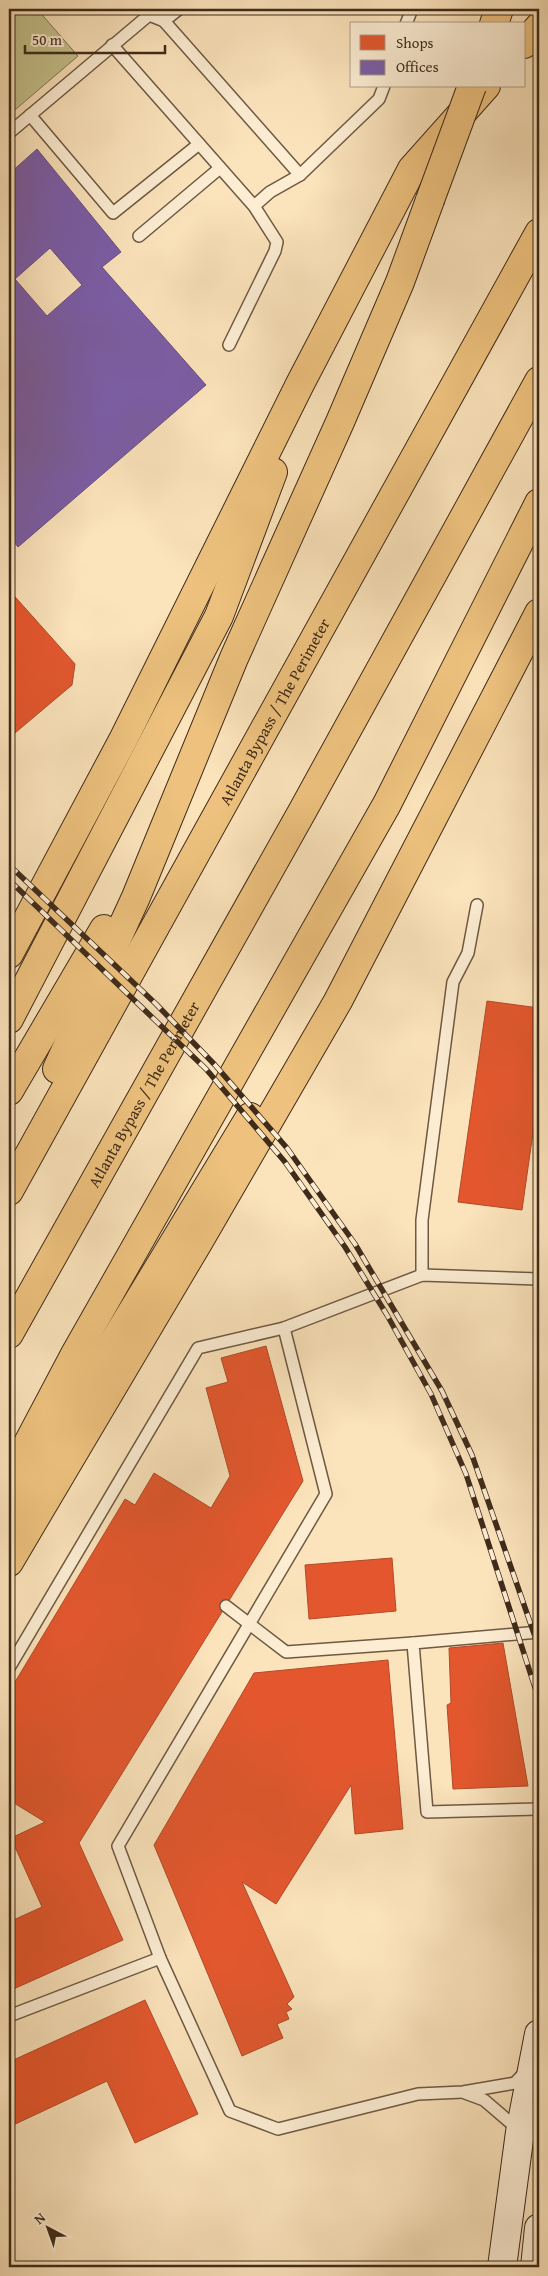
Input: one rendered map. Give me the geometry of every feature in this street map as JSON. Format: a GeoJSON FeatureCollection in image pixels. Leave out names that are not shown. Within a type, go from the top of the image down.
{"type":"FeatureCollection","features":[{"type":"Feature","properties":{"kind":"highway"},"geometry":{"type":"LineString","coordinates":[[495,22],[499,9]]}},
{"type":"Feature","properties":{"kind":"highway"},"geometry":{"type":"LineString","coordinates":[[526,42],[539,28]]}},
{"type":"Feature","properties":{"kind":"highway"},"geometry":{"type":"LineString","coordinates":[[33,1147],[43,1098],[132,905],[234,658],[340,422],[400,282],[471,88]]}},
{"type":"Feature","properties":{"kind":"highway"},"geometry":{"type":"LineString","coordinates":[[9,954],[124,738],[300,384],[412,169],[484,88]]}},
{"type":"Feature","properties":{"kind":"highway","name":"Atlanta Bypass / The Perimeter"},"geometry":{"type":"LineString","coordinates":[[9,1191],[539,233]]}},
{"type":"Feature","properties":{"kind":"highway","name":"Atlanta Bypass / The Perimeter"},"geometry":{"type":"LineString","coordinates":[[9,1334],[303,810],[539,381]]}},
{"type":"Feature","properties":{"kind":"highway"},"geometry":{"type":"LineString","coordinates":[[9,1019],[220,616],[275,467],[300,384]]}},
{"type":"Feature","properties":{"kind":"highway"},"geometry":{"type":"LineString","coordinates":[[9,1479],[74,1356],[387,804],[539,503]]}},
{"type":"Feature","properties":{"kind":"highway"},"geometry":{"type":"LineString","coordinates":[[9,1562],[200,1241],[338,1001],[539,613]]}},
{"type":"Feature","properties":{"kind":"highway"},"geometry":{"type":"LineString","coordinates":[[9,1515],[456,776]]}},
{"type":"Feature","properties":{"kind":"highway"},"geometry":{"type":"LineString","coordinates":[[9,1091],[168,820]]}},
{"type":"Feature","properties":{"kind":"street"},"geometry":{"type":"LineString","coordinates":[[502,2267],[520,2132],[539,2034]]}},
{"type":"Feature","properties":{"kind":"street"},"geometry":{"type":"LineString","coordinates":[[535,2267],[539,2228]]}},
{"type":"Feature","properties":{"kind":"lane"},"geometry":{"type":"LineString","coordinates":[[164,21],[179,9]]}},
{"type":"Feature","properties":{"kind":"lane"},"geometry":{"type":"LineString","coordinates":[[407,22],[412,9]]}},
{"type":"Feature","properties":{"kind":"lane"},"geometry":{"type":"LineString","coordinates":[[9,134],[112,44],[149,15],[164,21],[300,175]]}},
{"type":"Feature","properties":{"kind":"lane"},"geometry":{"type":"LineString","coordinates":[[112,44],[254,206],[277,242],[275,251],[229,345]]}},
{"type":"Feature","properties":{"kind":"lane"},"geometry":{"type":"LineString","coordinates":[[254,206],[270,192],[300,175],[379,99],[383,88]]}},
{"type":"Feature","properties":{"kind":"lane"},"geometry":{"type":"LineString","coordinates":[[30,115],[113,214],[199,144]]}},
{"type":"Feature","properties":{"kind":"lane"},"geometry":{"type":"LineString","coordinates":[[139,236],[220,168]]}},
{"type":"Feature","properties":{"kind":"lane"},"geometry":{"type":"LineString","coordinates":[[422,1275],[422,1220],[453,982],[468,953],[477,905]]}},
{"type":"Feature","properties":{"kind":"lane"},"geometry":{"type":"LineString","coordinates":[[9,1668],[198,1348],[284,1328],[422,1275],[539,1280]]}},
{"type":"Feature","properties":{"kind":"lane"},"geometry":{"type":"LineString","coordinates":[[284,1328],[326,1494],[118,1846],[160,1958],[230,2111],[278,2129],[418,2094],[463,2092],[515,2083],[532,2065]]}},
{"type":"Feature","properties":{"kind":"lane"},"geometry":{"type":"LineString","coordinates":[[226,1606],[251,1623],[286,1652],[539,1632]]}},
{"type":"Feature","properties":{"kind":"lane"},"geometry":{"type":"LineString","coordinates":[[413,1643],[427,1812],[539,1809]]}},
{"type":"Feature","properties":{"kind":"lane"},"geometry":{"type":"LineString","coordinates":[[9,2016],[160,1958]]}},
{"type":"Feature","properties":{"kind":"lane"},"geometry":{"type":"LineString","coordinates":[[463,2092],[484,2100],[520,2132]]}},
{"type":"Feature","properties":{"kind":"shaded area"},"geometry":{"type":"Polygon","coordinates":[[[9,9],[37,9],[78,56],[9,115],[9,9]]]}},
{"type":"Feature","properties":{"kind":"building: Shops"},"geometry":{"type":"Polygon","coordinates":[[[9,590],[75,664],[72,685],[9,738],[9,590]]]}},
{"type":"Feature","properties":{"kind":"building: Shops"},"geometry":{"type":"Polygon","coordinates":[[[487,1001],[539,1008],[539,1090],[522,1210],[458,1202],[487,1001]]]}},
{"type":"Feature","properties":{"kind":"building: Shops"},"geometry":{"type":"Polygon","coordinates":[[[266,1346],[303,1481],[79,1843],[123,1940],[9,1991],[9,1922],[42,1907],[11,1838],[45,1822],[9,1800],[9,1692],[125,1499],[135,1505],[154,1473],[211,1508],[230,1476],[206,1388],[228,1382],[221,1358],[266,1346]]]}},
{"type":"Feature","properties":{"kind":"building: Shops"},"geometry":{"type":"Polygon","coordinates":[[[392,1558],[396,1611],[309,1619],[305,1565],[392,1558]]]}},
{"type":"Feature","properties":{"kind":"building: Shops"},"geometry":{"type":"Polygon","coordinates":[[[503,1643],[528,1786],[453,1789],[447,1705],[451,1703],[449,1648],[503,1643]]]}},
{"type":"Feature","properties":{"kind":"building: Shops"},"geometry":{"type":"Polygon","coordinates":[[[388,1660],[403,1829],[355,1834],[351,1785],[276,1904],[242,1882],[294,1997],[287,2004],[292,2009],[286,2012],[289,2019],[277,2024],[283,2038],[242,2056],[154,1845],[254,1673],[388,1660]]]}},
{"type":"Feature","properties":{"kind":"building: Shops"},"geometry":{"type":"Polygon","coordinates":[[[145,2000],[198,2114],[135,2143],[107,2081],[9,2127],[9,2062],[145,2000]]]}},
{"type":"Feature","properties":{"kind":"building: Offices"},"geometry":{"type":"Polygon","coordinates":[[[37,149],[121,252],[102,267],[206,385],[18,547],[9,536],[9,174],[37,149]],[[50,248],[15,279],[47,316],[82,285],[50,248]]]}},
{"type":"Feature","properties":{"kind":"railway"},"geometry":{"type":"LineString","coordinates":[[9,865],[156,1004],[215,1065],[287,1148],[355,1244],[442,1391],[472,1455],[539,1648]]}},
{"type":"Feature","properties":{"kind":"railway"},"geometry":{"type":"LineString","coordinates":[[9,880],[206,1069],[285,1162],[345,1247],[387,1315],[431,1394],[466,1474],[539,1700]]}}]}
